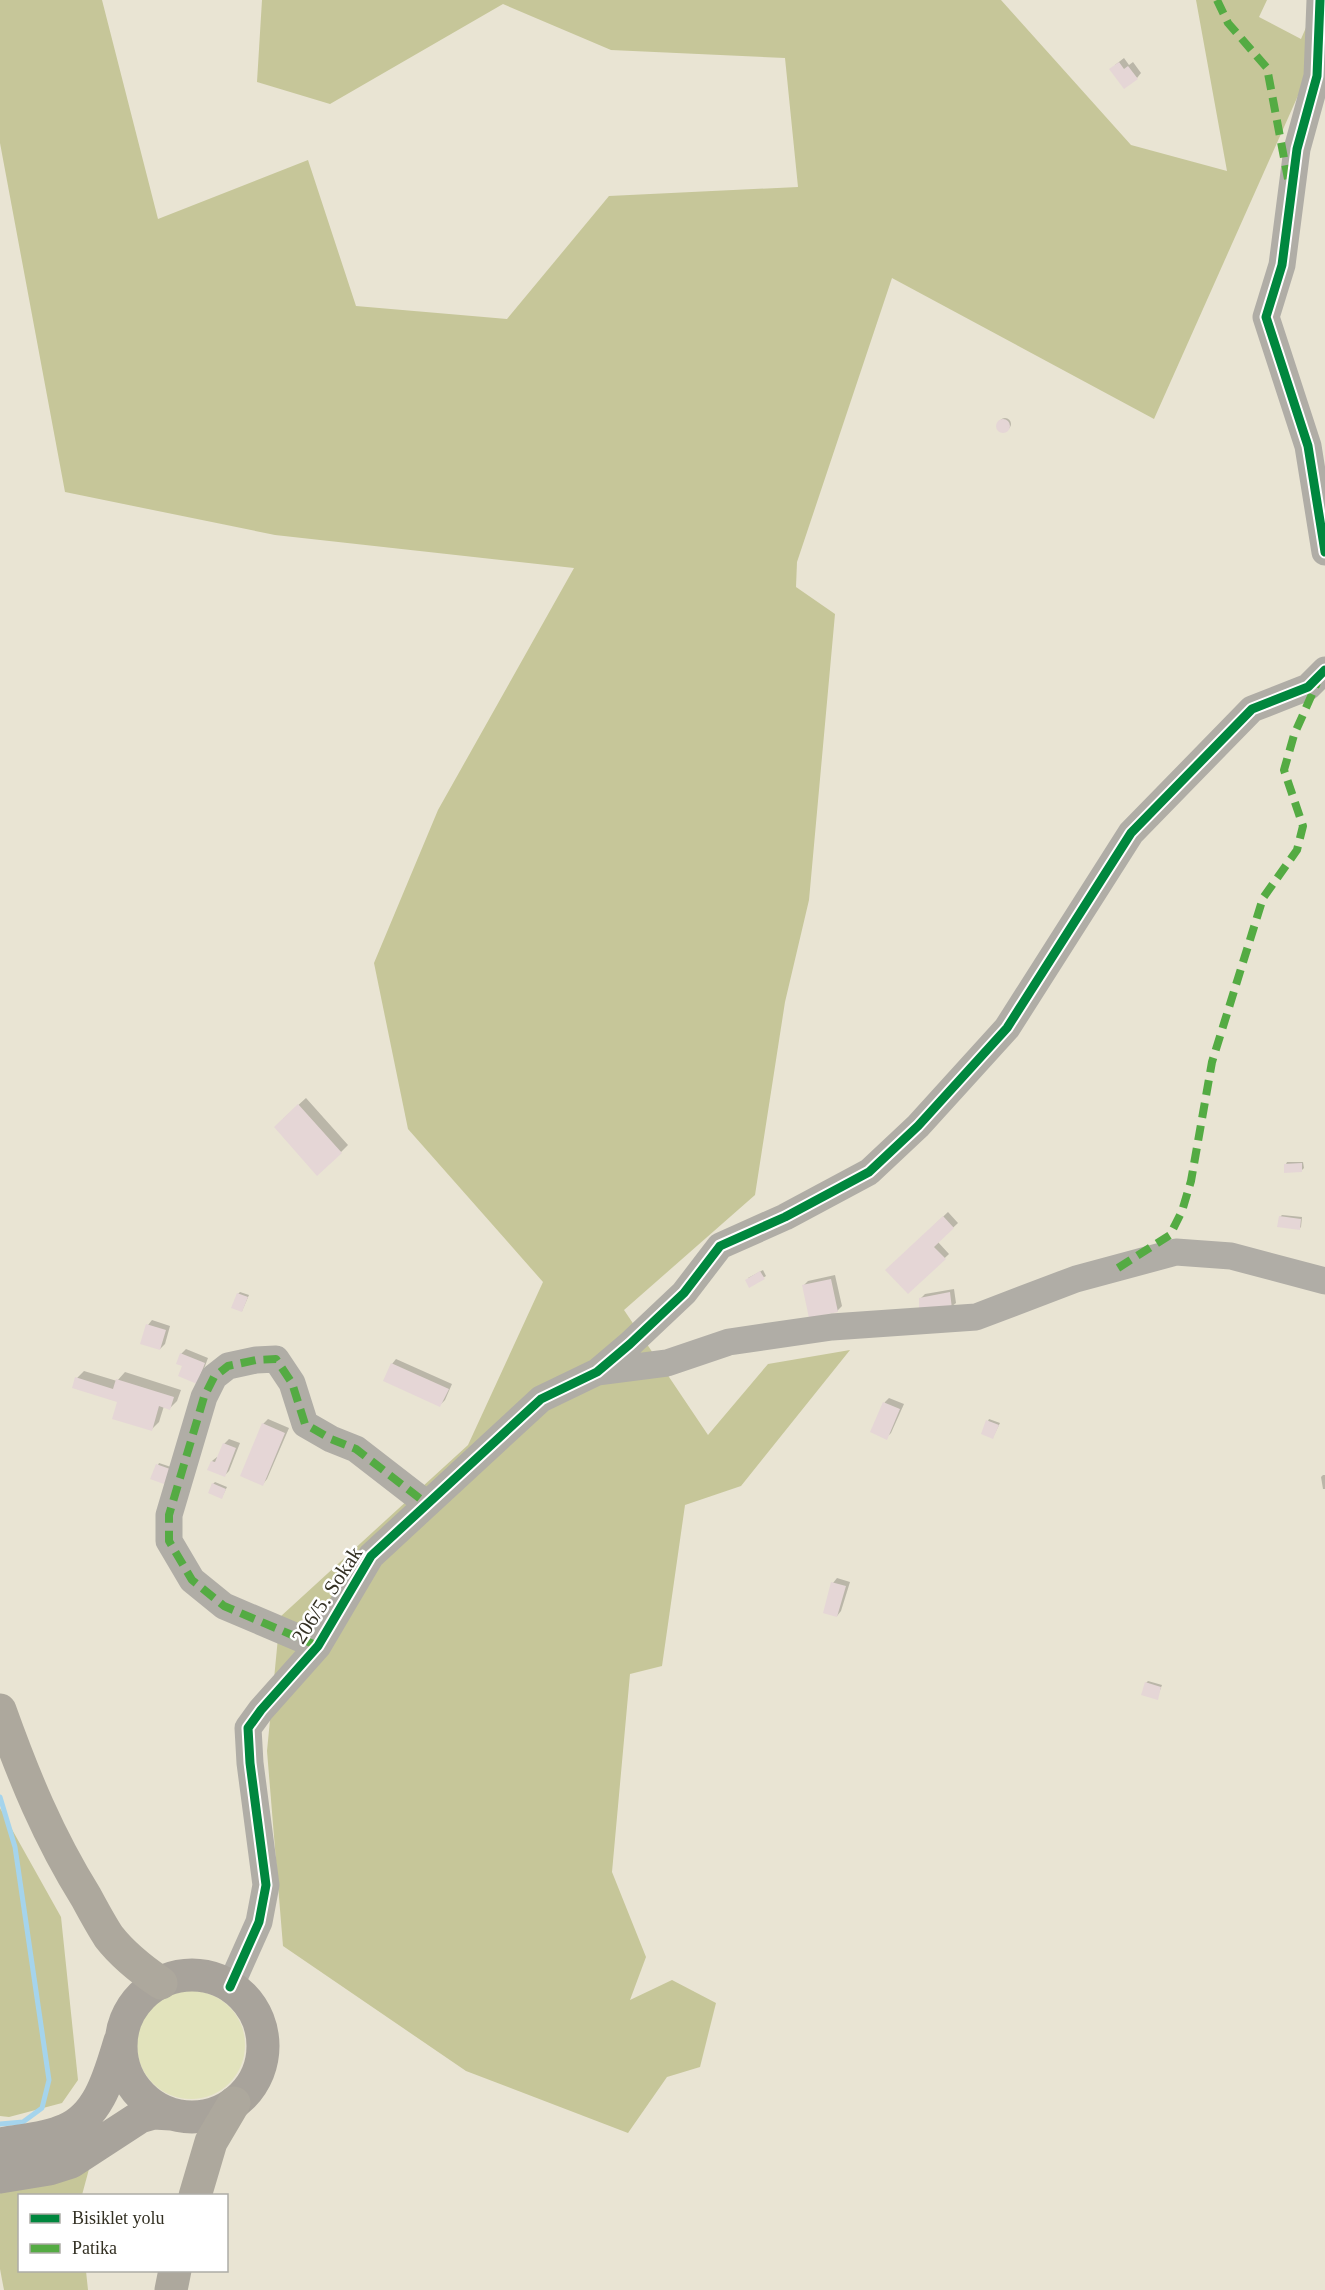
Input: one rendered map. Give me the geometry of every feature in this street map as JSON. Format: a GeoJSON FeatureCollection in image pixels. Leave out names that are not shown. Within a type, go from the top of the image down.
{"type":"FeatureCollection","features":[{"type":"Feature","properties":{"kind":"highway"},"geometry":{"type":"LineString","coordinates":[[0,1710],[25,1780],[47,1828],[78,1884],[110,1937],[143,1970],[161,1983]]}},
{"type":"Feature","properties":{"kind":"highway"},"geometry":{"type":"LineString","coordinates":[[196,2194],[211,2142],[234,2103]]}},
{"type":"Feature","properties":{"kind":"highway"},"geometry":{"type":"LineString","coordinates":[[171,2290],[175,2272]]}},
{"type":"Feature","properties":{"kind":"main road"},"geometry":{"type":"LineString","coordinates":[[0,2144],[66,2130],[83,2118],[98,2101],[108,2079],[124,2025],[138,2000],[161,1983],[172,1978],[196,1976],[219,1981],[230,1987],[249,2006],[258,2024],[262,2057],[252,2083],[234,2103],[217,2112],[198,2117],[154,2113],[140,2117],[71,2162],[49,2169],[0,2177]]}},
{"type":"Feature","properties":{"kind":"main road"},"geometry":{"type":"LineString","coordinates":[[124,2025],[121,2052],[129,2079],[146,2101],[171,2114]]}},
{"type":"Feature","properties":{"kind":"street"},"geometry":{"type":"LineString","coordinates":[[1320,0],[1317,76],[1297,149],[1282,265],[1266,317],[1308,446],[1325,552]]}},
{"type":"Feature","properties":{"kind":"street"},"geometry":{"type":"LineString","coordinates":[[597,1372],[684,1293],[720,1246],[785,1217],[869,1172],[918,1126],[1007,1028],[1131,833],[1252,709],[1308,687],[1325,670]]}},
{"type":"Feature","properties":{"kind":"street"},"geometry":{"type":"LineString","coordinates":[[597,1372],[667,1363],[729,1342],[832,1327],[976,1317],[1076,1279],[1176,1252],[1231,1256],[1325,1281]]}},
{"type":"Feature","properties":{"kind":"street"},"geometry":{"type":"LineString","coordinates":[[318,1646],[224,1606],[192,1580],[170,1541],[169,1515],[204,1397],[214,1377],[228,1366],[256,1360],[276,1359],[292,1383],[304,1424],[331,1439],[356,1449],[427,1504]]}},
{"type":"Feature","properties":{"kind":"street","name":"206/5. Sokak"},"geometry":{"type":"LineString","coordinates":[[230,1987],[259,1922],[266,1885],[250,1763],[248,1728],[318,1646],[371,1556],[541,1399],[597,1372]]}},
{"type":"Feature","properties":{"kind":"green space"},"geometry":{"type":"Polygon","coordinates":[[[0,0],[102,0],[158,219],[308,160],[356,306],[507,319],[609,196],[798,187],[785,58],[611,50],[503,4],[330,104],[257,82],[262,0],[1001,0],[1131,145],[1227,171],[1196,0],[1267,0],[1259,17],[1301,39],[1318,0],[1325,35],[1154,419],[892,278],[797,562],[796,587],[835,614],[809,900],[785,1002],[755,1195],[624,1310],[708,1435],[768,1364],[850,1350],[741,1486],[685,1505],[662,1666],[630,1674],[612,1872],[646,1957],[630,2000],[672,1980],[716,2003],[700,2067],[667,2077],[628,2133],[466,2071],[283,1946],[267,1751],[280,1617],[468,1445],[543,1282],[408,1129],[374,963],[438,810],[574,568],[275,535],[65,492],[0,143],[0,0]]]}},
{"type":"Feature","properties":{"kind":"green space"},"geometry":{"type":"Polygon","coordinates":[[[0,1808],[61,1917],[78,2080],[62,2103],[9,2117],[0,2116],[0,1808]]]}},
{"type":"Feature","properties":{"kind":"green space"},"geometry":{"type":"Polygon","coordinates":[[[191,1991],[212,1995],[229,2007],[241,2024],[245,2045],[241,2066],[229,2083],[212,2095],[191,2099],[170,2095],[153,2083],[141,2066],[137,2045],[141,2024],[153,2007],[170,1995],[191,1991]]]}},
{"type":"Feature","properties":{"kind":"green space"},"geometry":{"type":"Polygon","coordinates":[[[89,2169],[82,2194],[18,2194],[18,2272],[86,2272],[88,2290],[4,2290],[0,2269],[0,2187],[89,2169]]]}},
{"type":"Feature","properties":{"kind":"building"},"geometry":{"type":"Polygon","coordinates":[[[1119,62],[1124,69],[1128,66],[1138,79],[1124,89],[1109,69],[1119,62]]]}},
{"type":"Feature","properties":{"kind":"building"},"geometry":{"type":"Polygon","coordinates":[[[1003,419],[1008,421],[1010,426],[1008,431],[1003,433],[998,431],[996,426],[998,421],[1003,419]]]}},
{"type":"Feature","properties":{"kind":"building"},"geometry":{"type":"Polygon","coordinates":[[[298,1104],[342,1153],[317,1176],[274,1127],[298,1104]]]}},
{"type":"Feature","properties":{"kind":"building"},"geometry":{"type":"Polygon","coordinates":[[[1302,1163],[1302,1172],[1284,1173],[1284,1164],[1302,1163]]]}},
{"type":"Feature","properties":{"kind":"building"},"geometry":{"type":"Polygon","coordinates":[[[943,1216],[954,1228],[934,1247],[946,1259],[908,1294],[885,1270],[943,1216]]]}},
{"type":"Feature","properties":{"kind":"building"},"geometry":{"type":"Polygon","coordinates":[[[1279,1216],[1301,1219],[1300,1230],[1277,1227],[1279,1216]]]}},
{"type":"Feature","properties":{"kind":"building"},"geometry":{"type":"Polygon","coordinates":[[[760,1271],[765,1279],[749,1288],[745,1280],[760,1271]]]}},
{"type":"Feature","properties":{"kind":"building"},"geometry":{"type":"Polygon","coordinates":[[[831,1279],[838,1312],[809,1318],[802,1285],[831,1279]]]}},
{"type":"Feature","properties":{"kind":"building"},"geometry":{"type":"Polygon","coordinates":[[[950,1292],[952,1309],[919,1309],[919,1298],[950,1292]]]}},
{"type":"Feature","properties":{"kind":"building"},"geometry":{"type":"Polygon","coordinates":[[[237,1293],[248,1297],[242,1312],[231,1308],[237,1293]]]}},
{"type":"Feature","properties":{"kind":"building"},"geometry":{"type":"Polygon","coordinates":[[[146,1324],[166,1330],[160,1350],[140,1344],[146,1324]]]}},
{"type":"Feature","properties":{"kind":"building"},"geometry":{"type":"Polygon","coordinates":[[[180,1353],[205,1363],[197,1384],[178,1376],[182,1366],[176,1364],[180,1353]]]}},
{"type":"Feature","properties":{"kind":"building"},"geometry":{"type":"Polygon","coordinates":[[[391,1363],[449,1389],[440,1407],[383,1381],[391,1363]]]}},
{"type":"Feature","properties":{"kind":"building"},"geometry":{"type":"Polygon","coordinates":[[[75,1377],[113,1389],[116,1379],[174,1397],[170,1410],[159,1406],[152,1431],[112,1419],[117,1402],[72,1388],[75,1377]]]}},
{"type":"Feature","properties":{"kind":"building"},"geometry":{"type":"Polygon","coordinates":[[[883,1402],[900,1409],[887,1440],[870,1432],[883,1402]]]}},
{"type":"Feature","properties":{"kind":"building"},"geometry":{"type":"Polygon","coordinates":[[[986,1420],[999,1425],[993,1439],[981,1434],[986,1420]]]}},
{"type":"Feature","properties":{"kind":"building"},"geometry":{"type":"Polygon","coordinates":[[[262,1423],[285,1433],[263,1486],[240,1476],[262,1423]]]}},
{"type":"Feature","properties":{"kind":"building"},"geometry":{"type":"Polygon","coordinates":[[[223,1443],[236,1448],[225,1477],[207,1470],[211,1461],[215,1462],[223,1443]]]}},
{"type":"Feature","properties":{"kind":"building"},"geometry":{"type":"Polygon","coordinates":[[[156,1464],[170,1469],[164,1484],[150,1479],[156,1464]]]}},
{"type":"Feature","properties":{"kind":"building"},"geometry":{"type":"Polygon","coordinates":[[[212,1483],[226,1489],[222,1499],[208,1493],[212,1483]]]}},
{"type":"Feature","properties":{"kind":"building"},"geometry":{"type":"Polygon","coordinates":[[[831,1582],[846,1586],[837,1617],[823,1613],[831,1582]]]}},
{"type":"Feature","properties":{"kind":"building"},"geometry":{"type":"Polygon","coordinates":[[[1145,1682],[1161,1687],[1158,1700],[1141,1695],[1145,1682]]]}},
{"type":"Feature","properties":{"kind":"waterway"},"geometry":{"type":"LineString","coordinates":[[0,1797],[15,1847],[49,2080],[42,2108],[23,2122],[0,2124]]}},
{"type":"Feature","properties":{"kind":"marked path"},"geometry":{"type":"LineString","coordinates":[[1217,0],[1228,23],[1267,68],[1288,179]]}},
{"type":"Feature","properties":{"kind":"marked path"},"geometry":{"type":"LineString","coordinates":[[1118,1268],[1170,1235],[1182,1211],[1191,1181],[1212,1062],[1263,898],[1297,850],[1303,826],[1284,770],[1294,735],[1317,683]]}},
{"type":"Feature","properties":{"kind":"marked path"},"geometry":{"type":"LineString","coordinates":[[318,1646],[224,1606],[192,1580],[169,1541],[169,1515],[204,1397],[214,1377],[228,1366],[256,1360],[276,1359],[292,1383],[305,1424],[331,1439],[356,1449],[427,1504]]}},
{"type":"Feature","properties":{"kind":"cycle path"},"geometry":{"type":"LineString","coordinates":[[1320,0],[1317,76],[1297,149],[1282,265],[1266,317],[1308,446],[1325,552]]}},
{"type":"Feature","properties":{"kind":"cycle path"},"geometry":{"type":"LineString","coordinates":[[230,1987],[259,1922],[266,1885],[250,1763],[248,1728],[318,1646],[371,1556],[541,1399],[597,1372],[630,1344],[684,1293],[720,1246],[785,1217],[869,1172],[918,1126],[1007,1028],[1131,833],[1252,709],[1308,687],[1325,670]]}}]}
